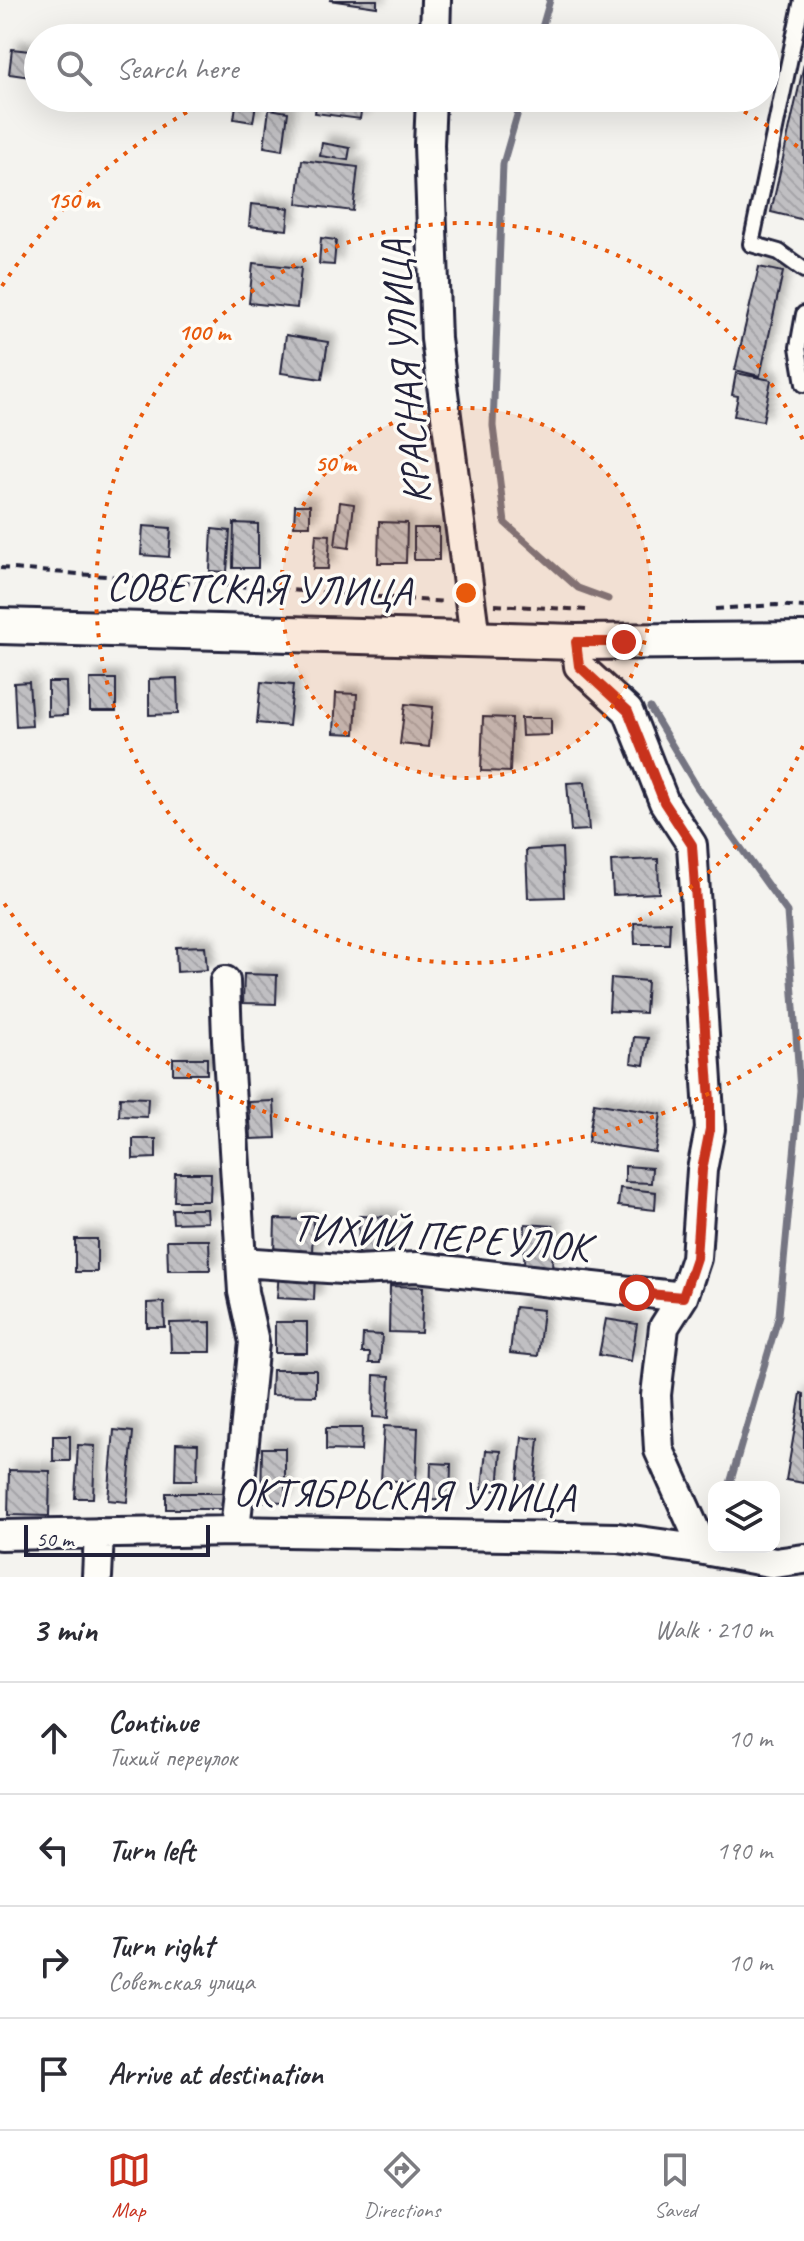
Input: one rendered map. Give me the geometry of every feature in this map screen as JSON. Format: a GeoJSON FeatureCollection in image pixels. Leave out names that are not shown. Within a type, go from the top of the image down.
{"type":"FeatureCollection","features":[{"type":"Feature","properties":{"kind":"street"},"geometry":{"type":"LineString","coordinates":[[435,24],[436,0]]}},
{"type":"Feature","properties":{"kind":"street","name":"КРАСНАЯ УЛИЦА"},"geometry":{"type":"LineString","coordinates":[[430,112],[436,339],[475,638]]}},
{"type":"Feature","properties":{"kind":"street","name":"СОВЕТСКАЯ УЛИЦА"},"geometry":{"type":"LineString","coordinates":[[0,626],[576,642],[804,640]]}},
{"type":"Feature","properties":{"kind":"street"},"geometry":{"type":"LineString","coordinates":[[576,642],[579,666],[628,711],[664,802],[692,845],[710,1129],[702,1170],[696,1258],[683,1297],[664,1327],[656,1395],[659,1450],[704,1550]]}},
{"type":"Feature","properties":{"kind":"street","name":"ТИХИЙ ПЕРЕУЛОК"},"geometry":{"type":"LineString","coordinates":[[225,981],[243,1292],[254,1342],[235,1531]]}},
{"type":"Feature","properties":{"kind":"street","name":"ТИХИЙ ПЕРЕУЛОК"},"geometry":{"type":"LineString","coordinates":[[241,1262],[356,1270],[417,1267],[683,1297]]}},
{"type":"Feature","properties":{"kind":"street"},"geometry":{"type":"LineString","coordinates":[[637,1293],[664,1327]]}},
{"type":"Feature","properties":{"kind":"street","name":"ОКТЯБРЬСКАЯ УЛИЦА"},"geometry":{"type":"LineString","coordinates":[[0,1535],[235,1531],[618,1538],[775,1563],[804,1559]]}},
{"type":"Feature","properties":{"kind":"street"},"geometry":{"type":"LineString","coordinates":[[97,1577],[99,1533]]}},
{"type":"Feature","properties":{"kind":"lane"},"geometry":{"type":"LineString","coordinates":[[780,105],[802,0]]}},
{"type":"Feature","properties":{"kind":"lane"},"geometry":{"type":"LineString","coordinates":[[779,112],[751,244],[779,252],[804,270]]}},
{"type":"Feature","properties":{"kind":"lane"},"geometry":{"type":"LineString","coordinates":[[804,314],[798,347],[804,384]]}},
{"type":"Feature","properties":{"kind":"path"},"geometry":{"type":"LineString","coordinates":[[0,568],[599,611]]}},
{"type":"Feature","properties":{"kind":"path"},"geometry":{"type":"LineString","coordinates":[[703,610],[776,605],[804,607]]}},
{"type":"Feature","properties":{"kind":"building"},"geometry":{"type":"Polygon","coordinates":[[[329,0],[377,0],[377,7],[329,0]]]}},
{"type":"Feature","properties":{"kind":"building"},"geometry":{"type":"Polygon","coordinates":[[[12,49],[24,50],[24,76],[9,74],[12,49]]]}},
{"type":"Feature","properties":{"kind":"building"},"geometry":{"type":"Polygon","coordinates":[[[804,64],[804,220],[771,212],[804,64]]]}},
{"type":"Feature","properties":{"kind":"building"},"geometry":{"type":"Polygon","coordinates":[[[235,112],[255,112],[253,122],[234,119],[235,112]]]}},
{"type":"Feature","properties":{"kind":"building"},"geometry":{"type":"Polygon","coordinates":[[[269,112],[288,112],[283,150],[264,147],[269,112]]]}},
{"type":"Feature","properties":{"kind":"building"},"geometry":{"type":"Polygon","coordinates":[[[315,112],[361,112],[360,119],[315,112]]]}},
{"type":"Feature","properties":{"kind":"building"},"geometry":{"type":"Polygon","coordinates":[[[322,143],[350,148],[348,160],[320,156],[322,143]]]}},
{"type":"Feature","properties":{"kind":"building"},"geometry":{"type":"Polygon","coordinates":[[[302,160],[358,167],[353,211],[297,204],[302,160]]]}},
{"type":"Feature","properties":{"kind":"building"},"geometry":{"type":"Polygon","coordinates":[[[251,204],[289,208],[287,230],[249,226],[251,204]]]}},
{"type":"Feature","properties":{"kind":"building"},"geometry":{"type":"Polygon","coordinates":[[[321,238],[336,240],[334,265],[319,264],[321,238]]]}},
{"type":"Feature","properties":{"kind":"building"},"geometry":{"type":"Polygon","coordinates":[[[253,263],[301,268],[297,308],[249,303],[253,263]]]}},
{"type":"Feature","properties":{"kind":"building"},"geometry":{"type":"Polygon","coordinates":[[[759,267],[783,272],[760,376],[735,370],[759,267]]]}},
{"type":"Feature","properties":{"kind":"building"},"geometry":{"type":"Polygon","coordinates":[[[286,335],[328,342],[322,379],[281,373],[286,335]]]}},
{"type":"Feature","properties":{"kind":"building"},"geometry":{"type":"Polygon","coordinates":[[[736,373],[771,380],[763,421],[734,416],[738,396],[732,395],[736,373]]]}},
{"type":"Feature","properties":{"kind":"building"},"geometry":{"type":"Polygon","coordinates":[[[340,502],[354,504],[349,548],[335,546],[340,502]]]}},
{"type":"Feature","properties":{"kind":"building"},"geometry":{"type":"Polygon","coordinates":[[[295,505],[310,505],[310,526],[294,526],[295,505]]]}},
{"type":"Feature","properties":{"kind":"building"},"geometry":{"type":"Polygon","coordinates":[[[379,522],[407,523],[406,563],[378,563],[379,522]]]}},
{"type":"Feature","properties":{"kind":"building"},"geometry":{"type":"Polygon","coordinates":[[[234,523],[258,524],[258,568],[233,568],[234,523]]]}},
{"type":"Feature","properties":{"kind":"building"},"geometry":{"type":"Polygon","coordinates":[[[143,526],[171,528],[169,557],[141,555],[143,526]]]}},
{"type":"Feature","properties":{"kind":"building"},"geometry":{"type":"Polygon","coordinates":[[[414,528],[439,528],[439,560],[414,560],[414,528]]]}},
{"type":"Feature","properties":{"kind":"building"},"geometry":{"type":"Polygon","coordinates":[[[212,529],[230,531],[227,572],[210,571],[212,529]]]}},
{"type":"Feature","properties":{"kind":"building"},"geometry":{"type":"Polygon","coordinates":[[[316,534],[330,535],[328,569],[313,569],[316,534]]]}},
{"type":"Feature","properties":{"kind":"building"},"geometry":{"type":"Polygon","coordinates":[[[177,678],[178,714],[149,715],[149,679],[177,678]]]}},
{"type":"Feature","properties":{"kind":"building"},"geometry":{"type":"Polygon","coordinates":[[[90,679],[116,679],[116,711],[90,711],[90,679]]]}},
{"type":"Feature","properties":{"kind":"building"},"geometry":{"type":"Polygon","coordinates":[[[29,682],[32,726],[16,727],[14,683],[29,682]]]}},
{"type":"Feature","properties":{"kind":"building"},"geometry":{"type":"Polygon","coordinates":[[[48,682],[66,682],[67,715],[48,716],[48,682]]]}},
{"type":"Feature","properties":{"kind":"building"},"geometry":{"type":"Polygon","coordinates":[[[261,682],[293,685],[289,726],[257,723],[261,682]]]}},
{"type":"Feature","properties":{"kind":"building"},"geometry":{"type":"Polygon","coordinates":[[[336,693],[357,694],[355,734],[334,733],[336,693]]]}},
{"type":"Feature","properties":{"kind":"building"},"geometry":{"type":"Polygon","coordinates":[[[405,704],[433,707],[429,747],[400,744],[405,704]]]}},
{"type":"Feature","properties":{"kind":"building"},"geometry":{"type":"Polygon","coordinates":[[[483,717],[512,718],[510,772],[481,771],[483,717]]]}},
{"type":"Feature","properties":{"kind":"building"},"geometry":{"type":"Polygon","coordinates":[[[521,718],[551,718],[551,735],[522,736],[521,718]]]}},
{"type":"Feature","properties":{"kind":"building"},"geometry":{"type":"Polygon","coordinates":[[[585,782],[589,830],[571,831],[567,783],[585,782]]]}},
{"type":"Feature","properties":{"kind":"building"},"geometry":{"type":"Polygon","coordinates":[[[562,848],[564,897],[528,898],[526,850],[562,848]]]}},
{"type":"Feature","properties":{"kind":"building"},"geometry":{"type":"Polygon","coordinates":[[[658,859],[659,893],[613,895],[611,861],[658,859]]]}},
{"type":"Feature","properties":{"kind":"building"},"geometry":{"type":"Polygon","coordinates":[[[670,922],[669,944],[635,944],[634,923],[670,922]]]}},
{"type":"Feature","properties":{"kind":"building"},"geometry":{"type":"Polygon","coordinates":[[[205,946],[207,970],[177,972],[176,947],[205,946]]]}},
{"type":"Feature","properties":{"kind":"building"},"geometry":{"type":"Polygon","coordinates":[[[244,974],[277,975],[276,1004],[243,1003],[244,974]]]}},
{"type":"Feature","properties":{"kind":"building"},"geometry":{"type":"Polygon","coordinates":[[[611,978],[647,981],[645,1013],[609,1011],[611,978]]]}},
{"type":"Feature","properties":{"kind":"building"},"geometry":{"type":"Polygon","coordinates":[[[634,1037],[648,1038],[644,1065],[631,1063],[634,1037]]]}},
{"type":"Feature","properties":{"kind":"building"},"geometry":{"type":"Polygon","coordinates":[[[173,1058],[207,1058],[207,1074],[173,1074],[173,1058]]]}},
{"type":"Feature","properties":{"kind":"building"},"geometry":{"type":"Polygon","coordinates":[[[120,1097],[148,1098],[147,1117],[119,1116],[120,1097]]]}},
{"type":"Feature","properties":{"kind":"building"},"geometry":{"type":"Polygon","coordinates":[[[274,1101],[276,1138],[251,1139],[249,1102],[274,1101]]]}},
{"type":"Feature","properties":{"kind":"building"},"geometry":{"type":"Polygon","coordinates":[[[594,1103],[661,1114],[655,1152],[588,1142],[594,1103]]]}},
{"type":"Feature","properties":{"kind":"building"},"geometry":{"type":"Polygon","coordinates":[[[133,1139],[156,1139],[156,1158],[133,1159],[133,1139]]]}},
{"type":"Feature","properties":{"kind":"building"},"geometry":{"type":"Polygon","coordinates":[[[625,1166],[652,1168],[651,1183],[625,1182],[625,1166]]]}},
{"type":"Feature","properties":{"kind":"building"},"geometry":{"type":"Polygon","coordinates":[[[175,1173],[211,1173],[210,1201],[174,1201],[175,1173]]]}},
{"type":"Feature","properties":{"kind":"building"},"geometry":{"type":"Polygon","coordinates":[[[620,1188],[656,1192],[655,1210],[618,1206],[620,1188]]]}},
{"type":"Feature","properties":{"kind":"building"},"geometry":{"type":"Polygon","coordinates":[[[172,1209],[207,1209],[208,1222],[173,1223],[172,1209]]]}},
{"type":"Feature","properties":{"kind":"building"},"geometry":{"type":"Polygon","coordinates":[[[359,1216],[391,1217],[390,1260],[358,1260],[359,1216]]]}},
{"type":"Feature","properties":{"kind":"building"},"geometry":{"type":"Polygon","coordinates":[[[275,1219],[313,1220],[312,1256],[274,1255],[275,1219]]]}},
{"type":"Feature","properties":{"kind":"building"},"geometry":{"type":"Polygon","coordinates":[[[525,1224],[554,1226],[552,1269],[524,1268],[525,1224]]]}},
{"type":"Feature","properties":{"kind":"building"},"geometry":{"type":"Polygon","coordinates":[[[75,1239],[97,1239],[97,1272],[75,1272],[75,1239]]]}},
{"type":"Feature","properties":{"kind":"building"},"geometry":{"type":"Polygon","coordinates":[[[167,1240],[209,1240],[210,1270],[168,1270],[167,1240]]]}},
{"type":"Feature","properties":{"kind":"building"},"geometry":{"type":"Polygon","coordinates":[[[279,1271],[315,1273],[314,1300],[277,1298],[279,1271]]]}},
{"type":"Feature","properties":{"kind":"building"},"geometry":{"type":"Polygon","coordinates":[[[390,1286],[423,1287],[421,1333],[389,1332],[390,1286]]]}},
{"type":"Feature","properties":{"kind":"building"},"geometry":{"type":"Polygon","coordinates":[[[164,1302],[165,1327],[147,1327],[147,1303],[164,1302]]]}},
{"type":"Feature","properties":{"kind":"building"},"geometry":{"type":"Polygon","coordinates":[[[515,1307],[543,1310],[538,1356],[510,1353],[515,1307]]]}},
{"type":"Feature","properties":{"kind":"building"},"geometry":{"type":"Polygon","coordinates":[[[606,1319],[637,1324],[631,1361],[599,1355],[606,1319]]]}},
{"type":"Feature","properties":{"kind":"building"},"geometry":{"type":"Polygon","coordinates":[[[211,1322],[211,1352],[171,1352],[170,1323],[211,1322]]]}},
{"type":"Feature","properties":{"kind":"building"},"geometry":{"type":"Polygon","coordinates":[[[275,1322],[307,1322],[307,1353],[275,1353],[275,1322]]]}},
{"type":"Feature","properties":{"kind":"building"},"geometry":{"type":"Polygon","coordinates":[[[363,1334],[382,1335],[380,1363],[369,1363],[370,1353],[362,1353],[363,1334]]]}},
{"type":"Feature","properties":{"kind":"building"},"geometry":{"type":"Polygon","coordinates":[[[272,1370],[316,1370],[316,1396],[271,1395],[272,1370]]]}},
{"type":"Feature","properties":{"kind":"building"},"geometry":{"type":"Polygon","coordinates":[[[374,1375],[390,1376],[388,1418],[373,1417],[374,1375]]]}},
{"type":"Feature","properties":{"kind":"building"},"geometry":{"type":"Polygon","coordinates":[[[801,1393],[804,1394],[804,1483],[786,1480],[801,1393]]]}},
{"type":"Feature","properties":{"kind":"building"},"geometry":{"type":"Polygon","coordinates":[[[384,1426],[418,1428],[416,1482],[381,1480],[384,1426]]]}},
{"type":"Feature","properties":{"kind":"building"},"geometry":{"type":"Polygon","coordinates":[[[326,1428],[362,1428],[361,1451],[326,1450],[326,1428]]]}},
{"type":"Feature","properties":{"kind":"building"},"geometry":{"type":"Polygon","coordinates":[[[114,1430],[133,1432],[127,1502],[108,1500],[114,1430]]]}},
{"type":"Feature","properties":{"kind":"building"},"geometry":{"type":"Polygon","coordinates":[[[53,1436],[70,1436],[70,1461],[53,1461],[53,1436]]]}},
{"type":"Feature","properties":{"kind":"building"},"geometry":{"type":"Polygon","coordinates":[[[522,1437],[539,1439],[534,1490],[517,1489],[522,1437]]]}},
{"type":"Feature","properties":{"kind":"building"},"geometry":{"type":"Polygon","coordinates":[[[176,1443],[198,1444],[197,1480],[175,1480],[176,1443]]]}},
{"type":"Feature","properties":{"kind":"building"},"geometry":{"type":"Polygon","coordinates":[[[78,1445],[95,1446],[93,1498],[75,1498],[78,1445]]]}},
{"type":"Feature","properties":{"kind":"building"},"geometry":{"type":"Polygon","coordinates":[[[262,1448],[285,1448],[285,1502],[261,1501],[262,1448]]]}},
{"type":"Feature","properties":{"kind":"building"},"geometry":{"type":"Polygon","coordinates":[[[486,1450],[501,1451],[498,1491],[482,1489],[486,1450]]]}},
{"type":"Feature","properties":{"kind":"building"},"geometry":{"type":"Polygon","coordinates":[[[431,1463],[451,1464],[450,1501],[430,1500],[431,1463]]]}},
{"type":"Feature","properties":{"kind":"building"},"geometry":{"type":"Polygon","coordinates":[[[9,1470],[50,1471],[49,1516],[8,1515],[9,1470]]]}},
{"type":"Feature","properties":{"kind":"building"},"geometry":{"type":"Polygon","coordinates":[[[166,1493],[233,1493],[233,1509],[166,1509],[166,1493]]]}},
{"type":"Feature","properties":{"kind":"waterway"},"geometry":{"type":"LineString","coordinates":[[543,24],[550,0]]}},
{"type":"Feature","properties":{"kind":"waterway"},"geometry":{"type":"LineString","coordinates":[[518,112],[503,164],[493,426],[505,523],[578,588],[608,599]]}},
{"type":"Feature","properties":{"kind":"waterway"},"geometry":{"type":"LineString","coordinates":[[650,708],[697,787],[787,912],[800,1090],[779,1315],[731,1481]]}},
{"type":"Feature","properties":{"kind":"route"},"geometry":{"type":"LineString","coordinates":[[624,642],[576,642],[579,666],[628,711],[664,802],[692,845],[710,1101],[710,1129],[702,1170],[696,1258],[683,1297],[637,1293]]}}]}
